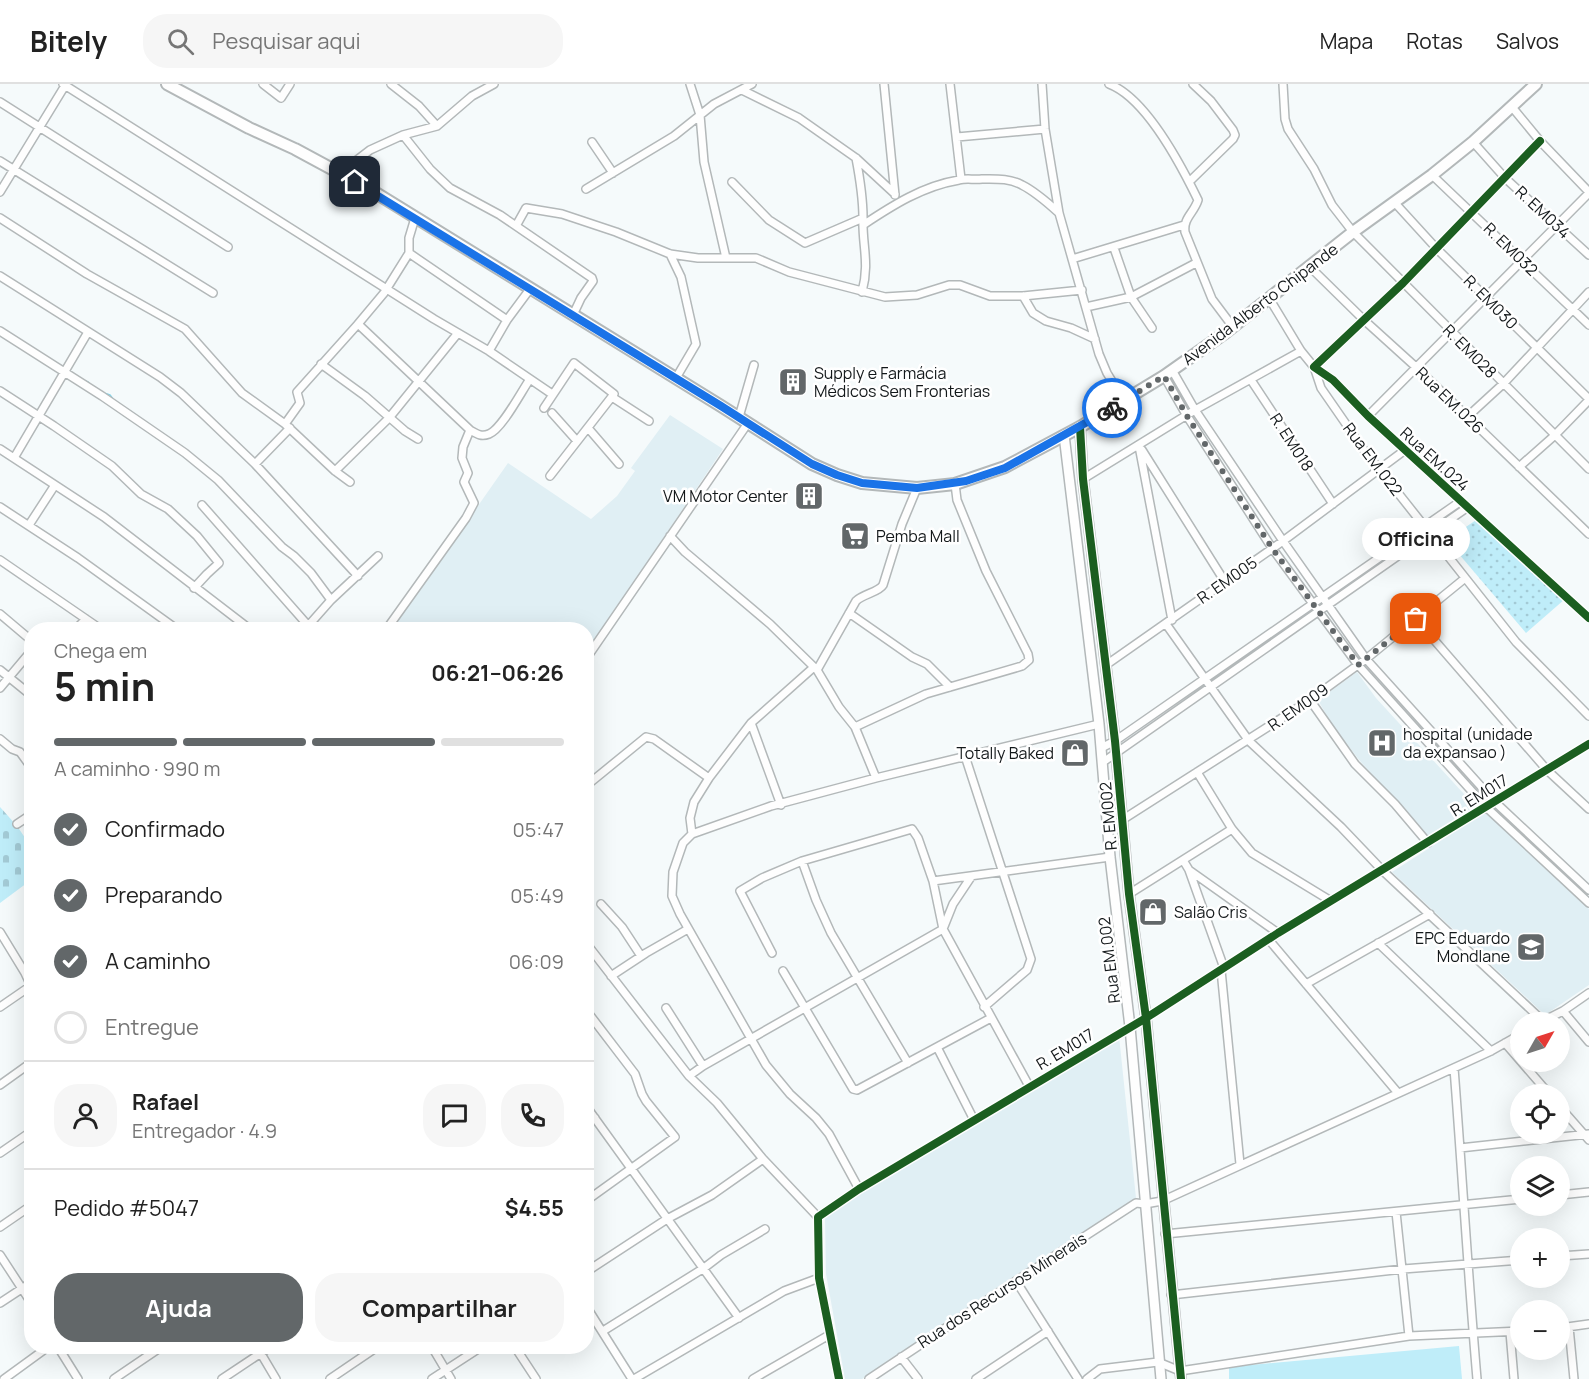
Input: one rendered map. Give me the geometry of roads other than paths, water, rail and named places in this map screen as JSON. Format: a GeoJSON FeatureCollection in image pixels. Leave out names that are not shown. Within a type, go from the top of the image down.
{"type":"FeatureCollection","features":[{"type":"Feature","properties":{"kind":"main road","name":"Avenida Alberto Chipande"},"geometry":{"type":"LineString","coordinates":[[166,84],[340,173],[676,378],[812,464],[862,483],[917,488],[955,484],[1005,468],[1080,427],[1168,373],[1233,327],[1353,232],[1432,175],[1473,142],[1534,85]]}},
{"type":"Feature","properties":{"kind":"street"},"geometry":{"type":"LineString","coordinates":[[263,84],[281,98],[290,84]]}},
{"type":"Feature","properties":{"kind":"street"},"geometry":{"type":"LineString","coordinates":[[391,84],[419,106],[437,126]]}},
{"type":"Feature","properties":{"kind":"street"},"geometry":{"type":"LineString","coordinates":[[340,173],[370,150],[403,135],[437,126],[472,96],[494,84]]}},
{"type":"Feature","properties":{"kind":"street"},"geometry":{"type":"LineString","coordinates":[[690,84],[700,115],[704,162],[726,258]]}},
{"type":"Feature","properties":{"kind":"street"},"geometry":{"type":"LineString","coordinates":[[586,189],[674,136],[728,96],[752,84]]}},
{"type":"Feature","properties":{"kind":"street"},"geometry":{"type":"LineString","coordinates":[[884,84],[896,204]]}},
{"type":"Feature","properties":{"kind":"street"},"geometry":{"type":"LineString","coordinates":[[950,84],[961,179]]}},
{"type":"Feature","properties":{"kind":"street"},"geometry":{"type":"LineString","coordinates":[[1042,84],[1045,129],[1059,213],[1095,339],[1107,373],[1124,401]]}},
{"type":"Feature","properties":{"kind":"street"},"geometry":{"type":"LineString","coordinates":[[1108,84],[1118,88],[1153,123],[1189,182],[1198,200],[1184,225],[1212,300],[1233,327]]}},
{"type":"Feature","properties":{"kind":"street"},"geometry":{"type":"LineString","coordinates":[[1189,182],[1235,135],[1211,101],[1193,84]]}},
{"type":"Feature","properties":{"kind":"street","name":"R. EM028"},"geometry":{"type":"LineString","coordinates":[[1283,84],[1285,119],[1288,129],[1314,169],[1332,205],[1353,232],[1589,469]]}},
{"type":"Feature","properties":{"kind":"street"},"geometry":{"type":"LineString","coordinates":[[0,192],[65,85],[386,289],[489,351],[552,394]]}},
{"type":"Feature","properties":{"kind":"street"},"geometry":{"type":"LineString","coordinates":[[742,90],[799,118],[856,158],[896,194]]}},
{"type":"Feature","properties":{"kind":"street"},"geometry":{"type":"LineString","coordinates":[[0,102],[228,247]]}},
{"type":"Feature","properties":{"kind":"street"},"geometry":{"type":"LineString","coordinates":[[1368,416],[1589,193],[1540,141],[1512,107]]}},
{"type":"Feature","properties":{"kind":"street"},"geometry":{"type":"LineString","coordinates":[[957,137],[1045,129]]}},
{"type":"Feature","properties":{"kind":"street"},"geometry":{"type":"LineString","coordinates":[[403,135],[430,169],[450,188],[516,226],[592,278],[593,281],[573,315]]}},
{"type":"Feature","properties":{"kind":"street"},"geometry":{"type":"LineString","coordinates":[[1314,367],[1437,249],[1540,141]]}},
{"type":"Feature","properties":{"kind":"street"},"geometry":{"type":"LineString","coordinates":[[592,142],[614,173]]}},
{"type":"Feature","properties":{"kind":"street","name":"R. EM034"},"geometry":{"type":"LineString","coordinates":[[1473,142],[1505,178],[1589,255]]}},
{"type":"Feature","properties":{"kind":"street"},"geometry":{"type":"LineString","coordinates":[[856,158],[862,191],[867,265],[862,292]]}},
{"type":"Feature","properties":{"kind":"street"},"geometry":{"type":"LineString","coordinates":[[0,161],[213,293]]}},
{"type":"Feature","properties":{"kind":"street","name":"R. EM032"},"geometry":{"type":"LineString","coordinates":[[1432,175],[1589,324]]}},
{"type":"Feature","properties":{"kind":"street"},"geometry":{"type":"LineString","coordinates":[[732,182],[769,220],[805,243],[863,221],[934,186],[961,179],[999,178],[1021,184],[1059,213]]}},
{"type":"Feature","properties":{"kind":"street","name":"R. EM030"},"geometry":{"type":"LineString","coordinates":[[1395,203],[1437,249],[1589,400]]}},
{"type":"Feature","properties":{"kind":"street"},"geometry":{"type":"LineString","coordinates":[[516,226],[526,208],[561,214],[616,232],[670,254],[698,258],[756,258],[789,272],[885,297],[917,295],[949,285],[960,285],[990,296],[1023,296],[1082,290]]}},
{"type":"Feature","properties":{"kind":"street"},"geometry":{"type":"LineString","coordinates":[[255,464],[287,426],[300,404],[297,392],[386,289],[409,253],[409,238],[415,218]]}},
{"type":"Feature","properties":{"kind":"street"},"geometry":{"type":"LineString","coordinates":[[0,219],[87,274],[185,329],[242,393],[287,426],[350,482]]}},
{"type":"Feature","properties":{"kind":"street"},"geometry":{"type":"LineString","coordinates":[[1072,260],[1184,225]]}},
{"type":"Feature","properties":{"kind":"street"},"geometry":{"type":"LineString","coordinates":[[1114,248],[1131,297],[1152,328]]}},
{"type":"Feature","properties":{"kind":"street"},"geometry":{"type":"LineString","coordinates":[[409,253],[507,320]]}},
{"type":"Feature","properties":{"kind":"street"},"geometry":{"type":"LineString","coordinates":[[670,254],[681,277],[696,344],[676,378]]}},
{"type":"Feature","properties":{"kind":"street"},"geometry":{"type":"LineString","coordinates":[[1086,308],[1131,297],[1197,262]]}},
{"type":"Feature","properties":{"kind":"street","name":"Rua EM.026"},"geometry":{"type":"LineString","coordinates":[[1310,267],[1589,534]]}},
{"type":"Feature","properties":{"kind":"street"},"geometry":{"type":"LineString","coordinates":[[0,276],[182,393],[255,464],[358,576]]}},
{"type":"Feature","properties":{"kind":"street"},"geometry":{"type":"LineString","coordinates":[[489,351],[507,320],[530,289]]}},
{"type":"Feature","properties":{"kind":"street"},"geometry":{"type":"LineString","coordinates":[[1466,418],[1503,384],[1589,291]]}},
{"type":"Feature","properties":{"kind":"street"},"geometry":{"type":"LineString","coordinates":[[1023,296],[1034,313],[1046,321],[1071,328],[1095,339]]}},
{"type":"Feature","properties":{"kind":"street","name":"Rua EM.022"},"geometry":{"type":"LineString","coordinates":[[1269,298],[1300,351],[1314,367],[1321,388],[1364,450],[1516,642],[1588,714]]}},
{"type":"Feature","properties":{"kind":"street"},"geometry":{"type":"LineString","coordinates":[[358,324],[478,435],[496,430],[530,379]]}},
{"type":"Feature","properties":{"kind":"street"},"geometry":{"type":"LineString","coordinates":[[0,332],[66,373],[185,453],[218,480],[282,547],[306,568],[331,600]]}},
{"type":"Feature","properties":{"kind":"street"},"geometry":{"type":"LineString","coordinates":[[14,458],[88,332]]}},
{"type":"Feature","properties":{"kind":"street"},"geometry":{"type":"LineString","coordinates":[[336,471],[389,418],[459,333]]}},
{"type":"Feature","properties":{"kind":"street"},"geometry":{"type":"LineString","coordinates":[[1083,479],[1195,410],[1300,351]]}},
{"type":"Feature","properties":{"kind":"street"},"geometry":{"type":"LineString","coordinates":[[544,408],[574,363],[614,394],[550,476]]}},
{"type":"Feature","properties":{"kind":"street"},"geometry":{"type":"LineString","coordinates":[[321,364],[418,439]]}},
{"type":"Feature","properties":{"kind":"street"},"geometry":{"type":"LineString","coordinates":[[594,647],[670,536],[743,420],[754,365]]}},
{"type":"Feature","properties":{"kind":"street","name":"Rua EM.024"},"geometry":{"type":"LineString","coordinates":[[1314,367],[1333,380],[1368,416],[1589,618]]}},
{"type":"Feature","properties":{"kind":"street"},"geometry":{"type":"LineString","coordinates":[[1168,373],[1366,659],[1495,802],[1589,890]]}},
{"type":"Feature","properties":{"kind":"street"},"geometry":{"type":"LineString","coordinates":[[1168,373],[1187,416],[1272,548],[1358,665],[1486,807],[1589,903]]}},
{"type":"Feature","properties":{"kind":"street","name":"R. EM018"},"geometry":{"type":"LineString","coordinates":[[1251,380],[1333,504]]}},
{"type":"Feature","properties":{"kind":"street"},"geometry":{"type":"LineString","coordinates":[[0,391],[112,466],[141,494],[168,509],[202,543],[219,564],[194,588]]}},
{"type":"Feature","properties":{"kind":"street"},"geometry":{"type":"LineString","coordinates":[[612,397],[649,422]]}},
{"type":"Feature","properties":{"kind":"street"},"geometry":{"type":"LineString","coordinates":[[1519,467],[1554,436],[1589,400]]}},
{"type":"Feature","properties":{"kind":"street"},"geometry":{"type":"LineString","coordinates":[[552,413],[577,441]]}},
{"type":"Feature","properties":{"kind":"street","name":"R. EM002"},"geometry":{"type":"LineString","coordinates":[[1080,427],[1083,479],[1106,665],[1129,894],[1146,1018],[1162,1201]]}},
{"type":"Feature","properties":{"kind":"street"},"geometry":{"type":"LineString","coordinates":[[588,428],[619,464]]}},
{"type":"Feature","properties":{"kind":"street"},"geometry":{"type":"LineString","coordinates":[[392,622],[466,518],[474,503],[464,482],[468,472],[462,458],[463,447],[470,430]]}},
{"type":"Feature","properties":{"kind":"street","name":"Rua EM.002"},"geometry":{"type":"LineString","coordinates":[[1064,435],[1100,724],[1110,857],[1130,1027],[1140,1204],[1161,1379]]}},
{"type":"Feature","properties":{"kind":"street"},"geometry":{"type":"LineString","coordinates":[[1139,446],[1225,582]]}},
{"type":"Feature","properties":{"kind":"street"},"geometry":{"type":"LineString","coordinates":[[1139,446],[1169,622],[1210,687],[1249,741],[1341,827],[1383,871],[1531,1012]]}},
{"type":"Feature","properties":{"kind":"street"},"geometry":{"type":"LineString","coordinates":[[0,449],[104,517],[240,622]]}},
{"type":"Feature","properties":{"kind":"street","name":"R. EM005"},"geometry":{"type":"LineString","coordinates":[[1106,665],[1283,542],[1405,450]]}},
{"type":"Feature","properties":{"kind":"street"},"geometry":{"type":"LineString","coordinates":[[29,525],[55,484]]}},
{"type":"Feature","properties":{"kind":"street"},"geometry":{"type":"LineString","coordinates":[[855,727],[926,694],[1022,666],[1029,660],[986,571],[957,500],[955,484]]}},
{"type":"Feature","properties":{"kind":"street"},"geometry":{"type":"LineString","coordinates":[[692,834],[690,818],[694,802],[709,777],[751,723],[815,668],[856,601],[862,595],[881,589],[902,524],[917,488]]}},
{"type":"Feature","properties":{"kind":"street"},"geometry":{"type":"LineString","coordinates":[[1101,748],[1461,501]]}},
{"type":"Feature","properties":{"kind":"street"},"geometry":{"type":"LineString","coordinates":[[202,505],[305,622]]}},
{"type":"Feature","properties":{"kind":"street"},"geometry":{"type":"LineString","coordinates":[[0,507],[167,622]]}},
{"type":"Feature","properties":{"kind":"street"},"geometry":{"type":"LineString","coordinates":[[1103,762],[1468,507]]}},
{"type":"Feature","properties":{"kind":"street"},"geometry":{"type":"LineString","coordinates":[[670,536],[685,552],[770,624],[815,668],[839,707],[855,727],[876,778]]}},
{"type":"Feature","properties":{"kind":"street"},"geometry":{"type":"LineString","coordinates":[[314,622],[331,600],[378,556]]}},
{"type":"Feature","properties":{"kind":"street"},"geometry":{"type":"LineString","coordinates":[[0,560],[90,622]]}},
{"type":"Feature","properties":{"kind":"street","name":"R. EM009"},"geometry":{"type":"LineString","coordinates":[[1122,820],[1310,700],[1366,659],[1464,579]]}},
{"type":"Feature","properties":{"kind":"street"},"geometry":{"type":"LineString","coordinates":[[0,614],[24,634]]}},
{"type":"Feature","properties":{"kind":"street"},"geometry":{"type":"LineString","coordinates":[[849,614],[912,657],[927,664],[950,687]]}},
{"type":"Feature","properties":{"kind":"street"},"geometry":{"type":"LineString","coordinates":[[83,622],[86,619]]}},
{"type":"Feature","properties":{"kind":"street"},"geometry":{"type":"LineString","coordinates":[[1416,619],[1547,770],[1589,809]]}},
{"type":"Feature","properties":{"kind":"street"},"geometry":{"type":"LineString","coordinates":[[0,688],[24,659]]}},
{"type":"Feature","properties":{"kind":"street"},"geometry":{"type":"LineString","coordinates":[[0,670],[24,689]]}},
{"type":"Feature","properties":{"kind":"street"},"geometry":{"type":"LineString","coordinates":[[1310,700],[1355,764],[1395,804],[1428,843]]}},
{"type":"Feature","properties":{"kind":"street"},"geometry":{"type":"LineString","coordinates":[[751,723],[781,805]]}},
{"type":"Feature","properties":{"kind":"street"},"geometry":{"type":"LineString","coordinates":[[859,1189],[829,1134],[816,1118],[790,1094],[766,1065],[688,929],[672,896],[673,872],[683,843],[692,834],[771,806],[1100,724]]}},
{"type":"Feature","properties":{"kind":"street"},"geometry":{"type":"LineString","coordinates":[[594,779],[645,737],[654,740],[709,777]]}},
{"type":"Feature","properties":{"kind":"street"},"geometry":{"type":"LineString","coordinates":[[0,739],[24,756]]}},
{"type":"Feature","properties":{"kind":"street","name":"R. EM017"},"geometry":{"type":"LineString","coordinates":[[818,1217],[859,1189],[1146,1018],[1278,933],[1589,744]]}},
{"type":"Feature","properties":{"kind":"street"},"geometry":{"type":"LineString","coordinates":[[965,756],[1031,959],[1027,970],[984,1006]]}},
{"type":"Feature","properties":{"kind":"street"},"geometry":{"type":"LineString","coordinates":[[1197,772],[1232,829],[1252,853],[1331,901]]}},
{"type":"Feature","properties":{"kind":"street"},"geometry":{"type":"LineString","coordinates":[[17,824],[24,819]]}},
{"type":"Feature","properties":{"kind":"street"},"geometry":{"type":"LineString","coordinates":[[772,953],[740,891],[762,878],[802,861],[912,829],[918,838],[933,881],[943,929],[1029,1086]]}},
{"type":"Feature","properties":{"kind":"street"},"geometry":{"type":"LineString","coordinates":[[1129,894],[1232,829]]}},
{"type":"Feature","properties":{"kind":"street"},"geometry":{"type":"LineString","coordinates":[[933,881],[1110,857]]}},
{"type":"Feature","properties":{"kind":"street"},"geometry":{"type":"LineString","coordinates":[[1183,860],[1189,870],[1222,969],[1240,1164]]}},
{"type":"Feature","properties":{"kind":"street"},"geometry":{"type":"LineString","coordinates":[[802,861],[831,933],[908,1063]]}},
{"type":"Feature","properties":{"kind":"street"},"geometry":{"type":"LineString","coordinates":[[1189,870],[1278,933]]}},
{"type":"Feature","properties":{"kind":"street"},"geometry":{"type":"LineString","coordinates":[[689,1076],[857,976],[943,929],[953,904],[971,877]]}},
{"type":"Feature","properties":{"kind":"street"},"geometry":{"type":"LineString","coordinates":[[601,904],[622,927],[641,956]]}},
{"type":"Feature","properties":{"kind":"street"},"geometry":{"type":"LineString","coordinates":[[1306,984],[1430,914]]}},
{"type":"Feature","properties":{"kind":"street"},"geometry":{"type":"LineString","coordinates":[[611,976],[688,929]]}},
{"type":"Feature","properties":{"kind":"street"},"geometry":{"type":"LineString","coordinates":[[0,932],[24,970]]}},
{"type":"Feature","properties":{"kind":"street"},"geometry":{"type":"LineString","coordinates":[[1269,939],[1398,1094]]}},
{"type":"Feature","properties":{"kind":"street"},"geometry":{"type":"LineString","coordinates":[[1378,943],[1491,1051]]}},
{"type":"Feature","properties":{"kind":"street"},"geometry":{"type":"LineString","coordinates":[[594,954],[689,1076],[717,1103],[763,1159],[818,1217],[819,1278],[838,1379]]}},
{"type":"Feature","properties":{"kind":"street"},"geometry":{"type":"LineString","coordinates":[[783,971],[854,1089],[857,1090],[991,1018]]}},
{"type":"Feature","properties":{"kind":"street"},"geometry":{"type":"LineString","coordinates":[[0,1007],[24,991]]}},
{"type":"Feature","properties":{"kind":"street"},"geometry":{"type":"LineString","coordinates":[[1589,993],[1563,1011],[1589,1042]]}},
{"type":"Feature","properties":{"kind":"street"},"geometry":{"type":"LineString","coordinates":[[666,1008],[703,1066]]}},
{"type":"Feature","properties":{"kind":"street"},"geometry":{"type":"LineString","coordinates":[[594,1020],[635,1074],[646,1101],[675,1137],[594,1195]]}},
{"type":"Feature","properties":{"kind":"street"},"geometry":{"type":"LineString","coordinates":[[1140,1204],[1162,1201],[1510,1041]]}},
{"type":"Feature","properties":{"kind":"street"},"geometry":{"type":"LineString","coordinates":[[1505,1044],[1540,1084]]}},
{"type":"Feature","properties":{"kind":"street"},"geometry":{"type":"LineString","coordinates":[[937,1047],[974,1120]]}},
{"type":"Feature","properties":{"kind":"street"},"geometry":{"type":"LineString","coordinates":[[0,1085],[24,1068]]}},
{"type":"Feature","properties":{"kind":"street"},"geometry":{"type":"LineString","coordinates":[[1454,1068],[1462,1204],[1477,1379]]}},
{"type":"Feature","properties":{"kind":"street"},"geometry":{"type":"LineString","coordinates":[[595,1118],[739,1317]]}},
{"type":"Feature","properties":{"kind":"street"},"geometry":{"type":"LineString","coordinates":[[1570,1118],[1587,1136]]}},
{"type":"Feature","properties":{"kind":"street"},"geometry":{"type":"LineString","coordinates":[[1460,1148],[1587,1136]]}},
{"type":"Feature","properties":{"kind":"street"},"geometry":{"type":"LineString","coordinates":[[0,1154],[24,1137]]}},
{"type":"Feature","properties":{"kind":"street"},"geometry":{"type":"LineString","coordinates":[[594,1267],[667,1219],[712,1195],[763,1159]]}},
{"type":"Feature","properties":{"kind":"street"},"geometry":{"type":"LineString","coordinates":[[1570,1194],[1589,1192]]}},
{"type":"Feature","properties":{"kind":"street"},"geometry":{"type":"LineString","coordinates":[[1165,1234],[1510,1200]]}},
{"type":"Feature","properties":{"kind":"street"},"geometry":{"type":"LineString","coordinates":[[1162,1201],[1180,1375]]}},
{"type":"Feature","properties":{"kind":"street","name":"Rua dos Recursos Minerais"},"geometry":{"type":"LineString","coordinates":[[869,1379],[1016,1281],[1140,1204]]}},
{"type":"Feature","properties":{"kind":"street"},"geometry":{"type":"LineString","coordinates":[[0,1227],[24,1210]]}},
{"type":"Feature","properties":{"kind":"street"},"geometry":{"type":"LineString","coordinates":[[1396,1212],[1409,1336]]}},
{"type":"Feature","properties":{"kind":"street"},"geometry":{"type":"LineString","coordinates":[[603,1331],[765,1229]]}},
{"type":"Feature","properties":{"kind":"street"},"geometry":{"type":"LineString","coordinates":[[1570,1255],[1589,1254]]}},
{"type":"Feature","properties":{"kind":"street"},"geometry":{"type":"LineString","coordinates":[[0,1255],[24,1291]]}},
{"type":"Feature","properties":{"kind":"street"},"geometry":{"type":"LineString","coordinates":[[1171,1295],[1403,1269],[1510,1261]]}},
{"type":"Feature","properties":{"kind":"street"},"geometry":{"type":"LineString","coordinates":[[594,1318],[633,1379],[784,1291],[819,1278]]}},
{"type":"Feature","properties":{"kind":"street"},"geometry":{"type":"LineString","coordinates":[[1016,1281],[1078,1379]]}},
{"type":"Feature","properties":{"kind":"street"},"geometry":{"type":"LineString","coordinates":[[0,1303],[22,1288]]}},
{"type":"Feature","properties":{"kind":"street"},"geometry":{"type":"LineString","coordinates":[[1570,1327],[1589,1324]]}},
{"type":"Feature","properties":{"kind":"street"},"geometry":{"type":"LineString","coordinates":[[976,1379],[1048,1331]]}},
{"type":"Feature","properties":{"kind":"street"},"geometry":{"type":"LineString","coordinates":[[1087,1379],[1100,1369],[1158,1362],[1180,1375],[1409,1336],[1510,1332]]}},
{"type":"Feature","properties":{"kind":"street"},"geometry":{"type":"LineString","coordinates":[[753,1379],[829,1335]]}},
{"type":"Feature","properties":{"kind":"street"},"geometry":{"type":"LineString","coordinates":[[1570,1337],[1574,1379]]}},
{"type":"Feature","properties":{"kind":"street"},"geometry":{"type":"LineString","coordinates":[[4,1379],[38,1354]]}},
{"type":"Feature","properties":{"kind":"street"},"geometry":{"type":"LineString","coordinates":[[62,1354],[78,1379]]}},
{"type":"Feature","properties":{"kind":"street"},"geometry":{"type":"LineString","coordinates":[[114,1379],[150,1354]]}},
{"type":"Feature","properties":{"kind":"street"},"geometry":{"type":"LineString","coordinates":[[222,1379],[254,1354]]}},
{"type":"Feature","properties":{"kind":"street"},"geometry":{"type":"LineString","coordinates":[[261,1354],[276,1379]]}},
{"type":"Feature","properties":{"kind":"street"},"geometry":{"type":"LineString","coordinates":[[330,1379],[367,1354]]}},
{"type":"Feature","properties":{"kind":"street"},"geometry":{"type":"LineString","coordinates":[[436,1354],[451,1379]]}},
{"type":"Feature","properties":{"kind":"street"},"geometry":{"type":"LineString","coordinates":[[432,1379],[470,1354]]}},
{"type":"Feature","properties":{"kind":"street"},"geometry":{"type":"LineString","coordinates":[[520,1354],[536,1379]]}},
{"type":"Feature","properties":{"kind":"street"},"geometry":{"type":"LineString","coordinates":[[900,1357],[918,1379]]}},
{"type":"Feature","properties":{"kind":"street"},"geometry":{"type":"LineString","coordinates":[[1512,1360],[1514,1379]]}},
{"type":"Feature","properties":{"kind":"waterway"},"geometry":{"type":"LineString","coordinates":[[83,380],[90,385]]}},
{"type":"Feature","properties":{"kind":"waterway"},"geometry":{"type":"LineString","coordinates":[[101,392],[110,395],[113,399]]}},
{"type":"Feature","properties":{"kind":"waterway"},"geometry":{"type":"LineString","coordinates":[[144,421],[162,433]]}},
{"type":"Feature","properties":{"kind":"waterway"},"geometry":{"type":"LineString","coordinates":[[183,448],[193,455]]}},
{"type":"Feature","properties":{"kind":"waterway"},"geometry":{"type":"LineString","coordinates":[[315,534],[324,543]]}},
{"type":"Feature","properties":{"kind":"waterway"},"geometry":{"type":"LineString","coordinates":[[324,586],[331,594]]}},
{"type":"Feature","properties":{"kind":"waterway"},"geometry":{"type":"LineString","coordinates":[[313,615],[322,606]]}},
{"type":"Feature","properties":{"kind":"place","name":"Supply e Farmácia Médicos Sem Fronterias"},"geometry":{"type":"Point","coordinates":[793,382]}},
{"type":"Feature","properties":{"kind":"place","name":"VM Motor Center"},"geometry":{"type":"Point","coordinates":[809,496]}},
{"type":"Feature","properties":{"kind":"place","name":"Pemba Mall"},"geometry":{"type":"Point","coordinates":[855,536]}},
{"type":"Feature","properties":{"kind":"place","name":"Officina"},"geometry":{"type":"Point","coordinates":[1416,619]}},
{"type":"Feature","properties":{"kind":"place","name":"hospital (unidade da expansao )"},"geometry":{"type":"Point","coordinates":[1382,743]}},
{"type":"Feature","properties":{"kind":"place","name":"Totally Baked"},"geometry":{"type":"Point","coordinates":[1075,753]}},
{"type":"Feature","properties":{"kind":"place","name":"Salão Cris"},"geometry":{"type":"Point","coordinates":[1153,912]}},
{"type":"Feature","properties":{"kind":"place","name":"EPC Eduardo Mondlane"},"geometry":{"type":"Point","coordinates":[1531,947]}}]}
